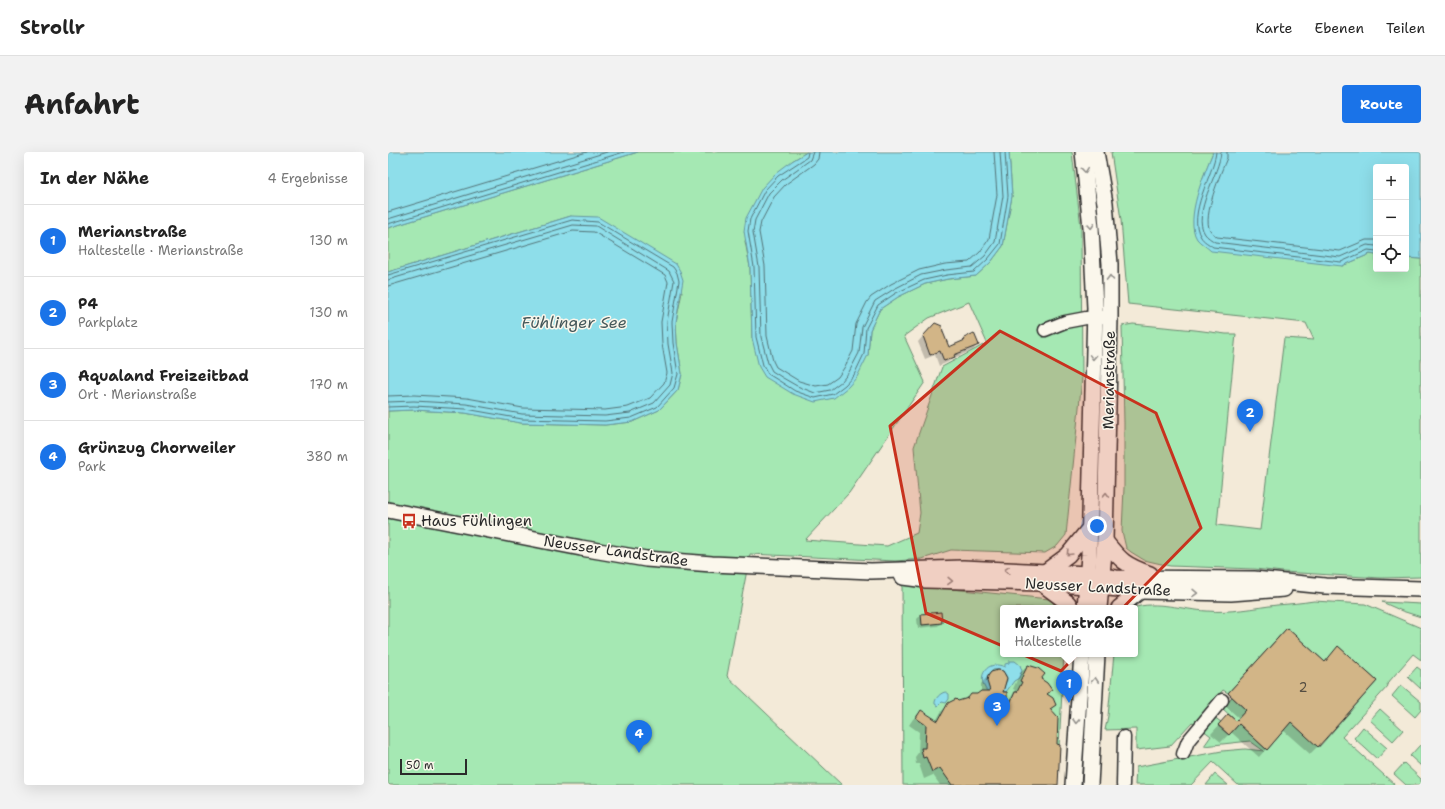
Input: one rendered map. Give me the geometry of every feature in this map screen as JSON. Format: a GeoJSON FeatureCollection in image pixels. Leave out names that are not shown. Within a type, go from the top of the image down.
{"type":"FeatureCollection","features":[{"type":"Feature","properties":{"kind":"main road","name":"Merianstraße"},"geometry":{"type":"LineString","coordinates":[[1083,152],[1091,227],[1094,318],[1089,529],[1094,581],[1098,605]]}},
{"type":"Feature","properties":{"kind":"main road","name":"Merianstraße"},"geometry":{"type":"LineString","coordinates":[[1086,605],[1105,541],[1110,317],[1110,264],[1105,203],[1096,152]]}},
{"type":"Feature","properties":{"kind":"main road","name":"Neusser Landstraße"},"geometry":{"type":"LineString","coordinates":[[388,510],[581,548],[646,559],[712,564],[871,571],[926,580],[1043,577],[1094,581],[1140,591],[1231,594],[1325,586]]}},
{"type":"Feature","properties":{"kind":"main road"},"geometry":{"type":"LineString","coordinates":[[1069,605],[1043,577],[1068,555],[1089,529]]}},
{"type":"Feature","properties":{"kind":"main road"},"geometry":{"type":"LineString","coordinates":[[1105,541],[1120,559],[1132,568],[1160,578]]}},
{"type":"Feature","properties":{"kind":"main road","name":"Neusser Landstraße"},"geometry":{"type":"LineString","coordinates":[[1094,581],[1116,578],[1254,579],[1325,586],[1421,589]]}},
{"type":"Feature","properties":{"kind":"main road"},"geometry":{"type":"LineString","coordinates":[[1123,605],[1140,591]]}},
{"type":"Feature","properties":{"kind":"main road"},"geometry":{"type":"LineString","coordinates":[[1073,785],[1077,704],[1082,657]]}},
{"type":"Feature","properties":{"kind":"main road"},"geometry":{"type":"LineString","coordinates":[[1090,785],[1097,657]]}},
{"type":"Feature","properties":{"kind":"lane"},"geometry":{"type":"LineString","coordinates":[[1045,330],[1065,322],[1110,317]]}},
{"type":"Feature","properties":{"kind":"lane"},"geometry":{"type":"LineString","coordinates":[[1183,754],[1188,741],[1222,700]]}},
{"type":"Feature","properties":{"kind":"lane"},"geometry":{"type":"LineString","coordinates":[[1123,785],[1124,737]]}},
{"type":"Feature","properties":{"kind":"highlighted area"},"geometry":{"type":"Polygon","coordinates":[[[1000,331],[1156,413],[1201,528],[1061,671],[926,613],[890,426],[1000,331]]]}},
{"type":"Feature","properties":{"kind":"green space"},"geometry":{"type":"Polygon","coordinates":[[[638,152],[807,152],[792,161],[745,241],[750,267],[752,338],[868,355],[870,330],[880,309],[898,297],[925,284],[948,279],[976,276],[991,262],[1003,246],[1012,196],[1009,152],[1072,152],[1081,227],[1082,378],[1066,535],[1057,546],[1045,553],[951,550],[922,559],[895,561],[750,554],[727,676],[842,785],[388,785],[388,411],[414,410],[465,413],[521,423],[605,425],[632,422],[659,410],[678,390],[682,374],[677,343],[676,322],[682,292],[571,216],[388,272],[388,228],[638,152]],[[969,302],[929,318],[904,336],[925,382],[849,493],[805,540],[887,546],[917,533],[920,513],[914,447],[942,367],[987,343],[969,302]]]}},
{"type":"Feature","properties":{"kind":"green space"},"geometry":{"type":"Polygon","coordinates":[[[1111,152],[1213,152],[1202,180],[1342,266],[1370,254],[1373,254],[1373,272],[1409,272],[1409,258],[1421,259],[1421,577],[1381,578],[1255,569],[1170,566],[1144,560],[1126,548],[1122,531],[1124,488],[1124,423],[1122,326],[1133,324],[1236,334],[1217,525],[1260,530],[1284,338],[1314,340],[1306,323],[1128,304],[1121,220],[1111,152]]]}},
{"type":"Feature","properties":{"kind":"green space"},"geometry":{"type":"Polygon","coordinates":[[[902,584],[1049,599],[1053,602],[1054,605],[1000,605],[1000,657],[1064,657],[1057,785],[903,785],[902,584]]]}},
{"type":"Feature","properties":{"kind":"green space"},"geometry":{"type":"Polygon","coordinates":[[[1314,601],[1365,604],[1421,628],[1421,660],[1413,654],[1387,684],[1388,686],[1342,737],[1395,785],[1238,785],[1213,762],[1191,785],[1135,785],[1136,767],[1222,751],[1245,749],[1264,751],[1250,741],[1204,746],[1211,736],[1203,730],[1214,717],[1221,722],[1218,726],[1229,735],[1239,724],[1267,750],[1291,722],[1319,747],[1377,681],[1339,647],[1325,662],[1287,628],[1228,693],[1223,690],[1194,723],[1192,722],[1170,746],[1136,750],[1136,729],[1105,730],[1108,716],[1114,657],[1138,657],[1138,607],[1160,605],[1198,610],[1224,611],[1314,601]]]}},
{"type":"Feature","properties":{"kind":"green space"},"geometry":{"type":"Polygon","coordinates":[[[1382,602],[1421,604],[1421,617],[1402,611],[1382,602]]]}},
{"type":"Feature","properties":{"kind":"green space"},"geometry":{"type":"Polygon","coordinates":[[[1417,667],[1421,670],[1421,689],[1408,677],[1417,667]]]}},
{"type":"Feature","properties":{"kind":"green space"},"geometry":{"type":"Polygon","coordinates":[[[1401,685],[1421,702],[1421,710],[1415,717],[1392,696],[1401,685]]]}},
{"type":"Feature","properties":{"kind":"green space"},"geometry":{"type":"Polygon","coordinates":[[[1232,697],[1246,710],[1236,721],[1222,708],[1232,697]]]}},
{"type":"Feature","properties":{"kind":"green space"},"geometry":{"type":"Polygon","coordinates":[[[1380,709],[1403,730],[1393,741],[1370,720],[1380,709]]]}},
{"type":"Feature","properties":{"kind":"green space"},"geometry":{"type":"Polygon","coordinates":[[[1363,727],[1387,748],[1377,759],[1354,738],[1363,727]]]}},
{"type":"Feature","properties":{"kind":"green space"},"geometry":{"type":"Polygon","coordinates":[[[1420,745],[1421,746],[1421,766],[1410,756],[1420,745]]]}},
{"type":"Feature","properties":{"kind":"green space"},"geometry":{"type":"Polygon","coordinates":[[[1404,763],[1421,779],[1421,785],[1406,785],[1394,774],[1404,763]]]}},
{"type":"Feature","properties":{"kind":"green space"},"geometry":{"type":"Polygon","coordinates":[[[1215,774],[1228,785],[1206,785],[1215,774]]]}},
{"type":"Feature","properties":{"kind":"water"},"geometry":{"type":"Polygon","coordinates":[[[388,152],[638,152],[388,228],[388,152]]]}},
{"type":"Feature","properties":{"kind":"water"},"geometry":{"type":"Polygon","coordinates":[[[807,152],[1009,152],[1012,196],[1003,246],[991,262],[976,276],[948,279],[925,284],[898,297],[880,309],[870,330],[868,355],[857,377],[848,387],[834,398],[815,402],[793,394],[765,377],[759,367],[752,338],[750,267],[744,231],[746,218],[762,188],[776,173],[807,152]]]}},
{"type":"Feature","properties":{"kind":"water"},"geometry":{"type":"Polygon","coordinates":[[[1213,152],[1421,152],[1421,259],[1409,258],[1409,164],[1373,164],[1373,254],[1370,254],[1342,266],[1211,251],[1197,239],[1193,220],[1194,208],[1205,171],[1213,152]]]}},
{"type":"Feature","properties":{"kind":"water","name":"Fühlinger See"},"geometry":{"type":"Polygon","coordinates":[[[571,216],[598,217],[676,264],[683,280],[676,322],[677,343],[682,374],[678,390],[659,410],[632,422],[605,425],[521,423],[465,413],[414,410],[388,411],[388,272],[571,216]]]}},
{"type":"Feature","properties":{"kind":"water"},"geometry":{"type":"Polygon","coordinates":[[[1009,661],[1015,661],[1020,665],[1022,671],[1019,678],[1014,681],[1006,692],[1002,690],[1007,680],[1006,675],[1001,670],[993,670],[990,672],[988,677],[991,689],[987,691],[982,680],[985,670],[993,665],[1005,667],[1005,664],[1009,663],[1009,661]]]}},
{"type":"Feature","properties":{"kind":"water"},"geometry":{"type":"Polygon","coordinates":[[[946,692],[949,694],[949,699],[946,703],[942,702],[938,706],[935,704],[938,696],[946,692]]]}},
{"type":"Feature","properties":{"kind":"building"},"geometry":{"type":"Polygon","coordinates":[[[935,323],[942,326],[949,347],[965,340],[964,338],[974,333],[979,345],[954,355],[955,357],[944,361],[940,351],[930,355],[923,336],[935,323]]]}},
{"type":"Feature","properties":{"kind":"building"},"geometry":{"type":"Polygon","coordinates":[[[941,612],[942,623],[922,625],[921,614],[941,612]]]}},
{"type":"Feature","properties":{"kind":"building"},"geometry":{"type":"Polygon","coordinates":[[[1287,628],[1325,662],[1338,646],[1377,681],[1318,747],[1291,722],[1267,750],[1239,724],[1229,735],[1218,725],[1228,714],[1236,721],[1246,710],[1228,693],[1287,628]]]}},
{"type":"Feature","properties":{"kind":"building"},"geometry":{"type":"Polygon","coordinates":[[[1028,665],[1038,668],[1045,674],[1041,679],[1047,683],[1052,690],[1047,694],[1053,698],[1056,705],[1050,709],[1058,718],[1057,744],[1060,745],[1058,785],[952,785],[940,768],[932,772],[926,757],[923,758],[921,748],[925,748],[926,725],[916,718],[921,710],[938,721],[948,703],[956,699],[958,701],[968,698],[971,694],[977,694],[981,691],[990,691],[987,681],[988,676],[991,672],[998,670],[1003,671],[1007,678],[1003,692],[1007,692],[1007,710],[1015,692],[1017,692],[1022,682],[1020,681],[1028,665]]]}},
{"type":"Feature","properties":{"kind":"place","name":"P4"},"geometry":{"type":"Point","coordinates":[1250,432]}},
{"type":"Feature","properties":{"kind":"place","name":"Haus Fühlingen"},"geometry":{"type":"Point","coordinates":[409,521]}},
{"type":"Feature","properties":{"kind":"place","name":"Merianstraße"},"geometry":{"type":"Point","coordinates":[1069,703]}},
{"type":"Feature","properties":{"kind":"place","name":"Aqualand Freizeitbad"},"geometry":{"type":"Point","coordinates":[997,726]}},
{"type":"Feature","properties":{"kind":"place","name":"Grünzug Chorweiler"},"geometry":{"type":"Point","coordinates":[639,753]}}]}
